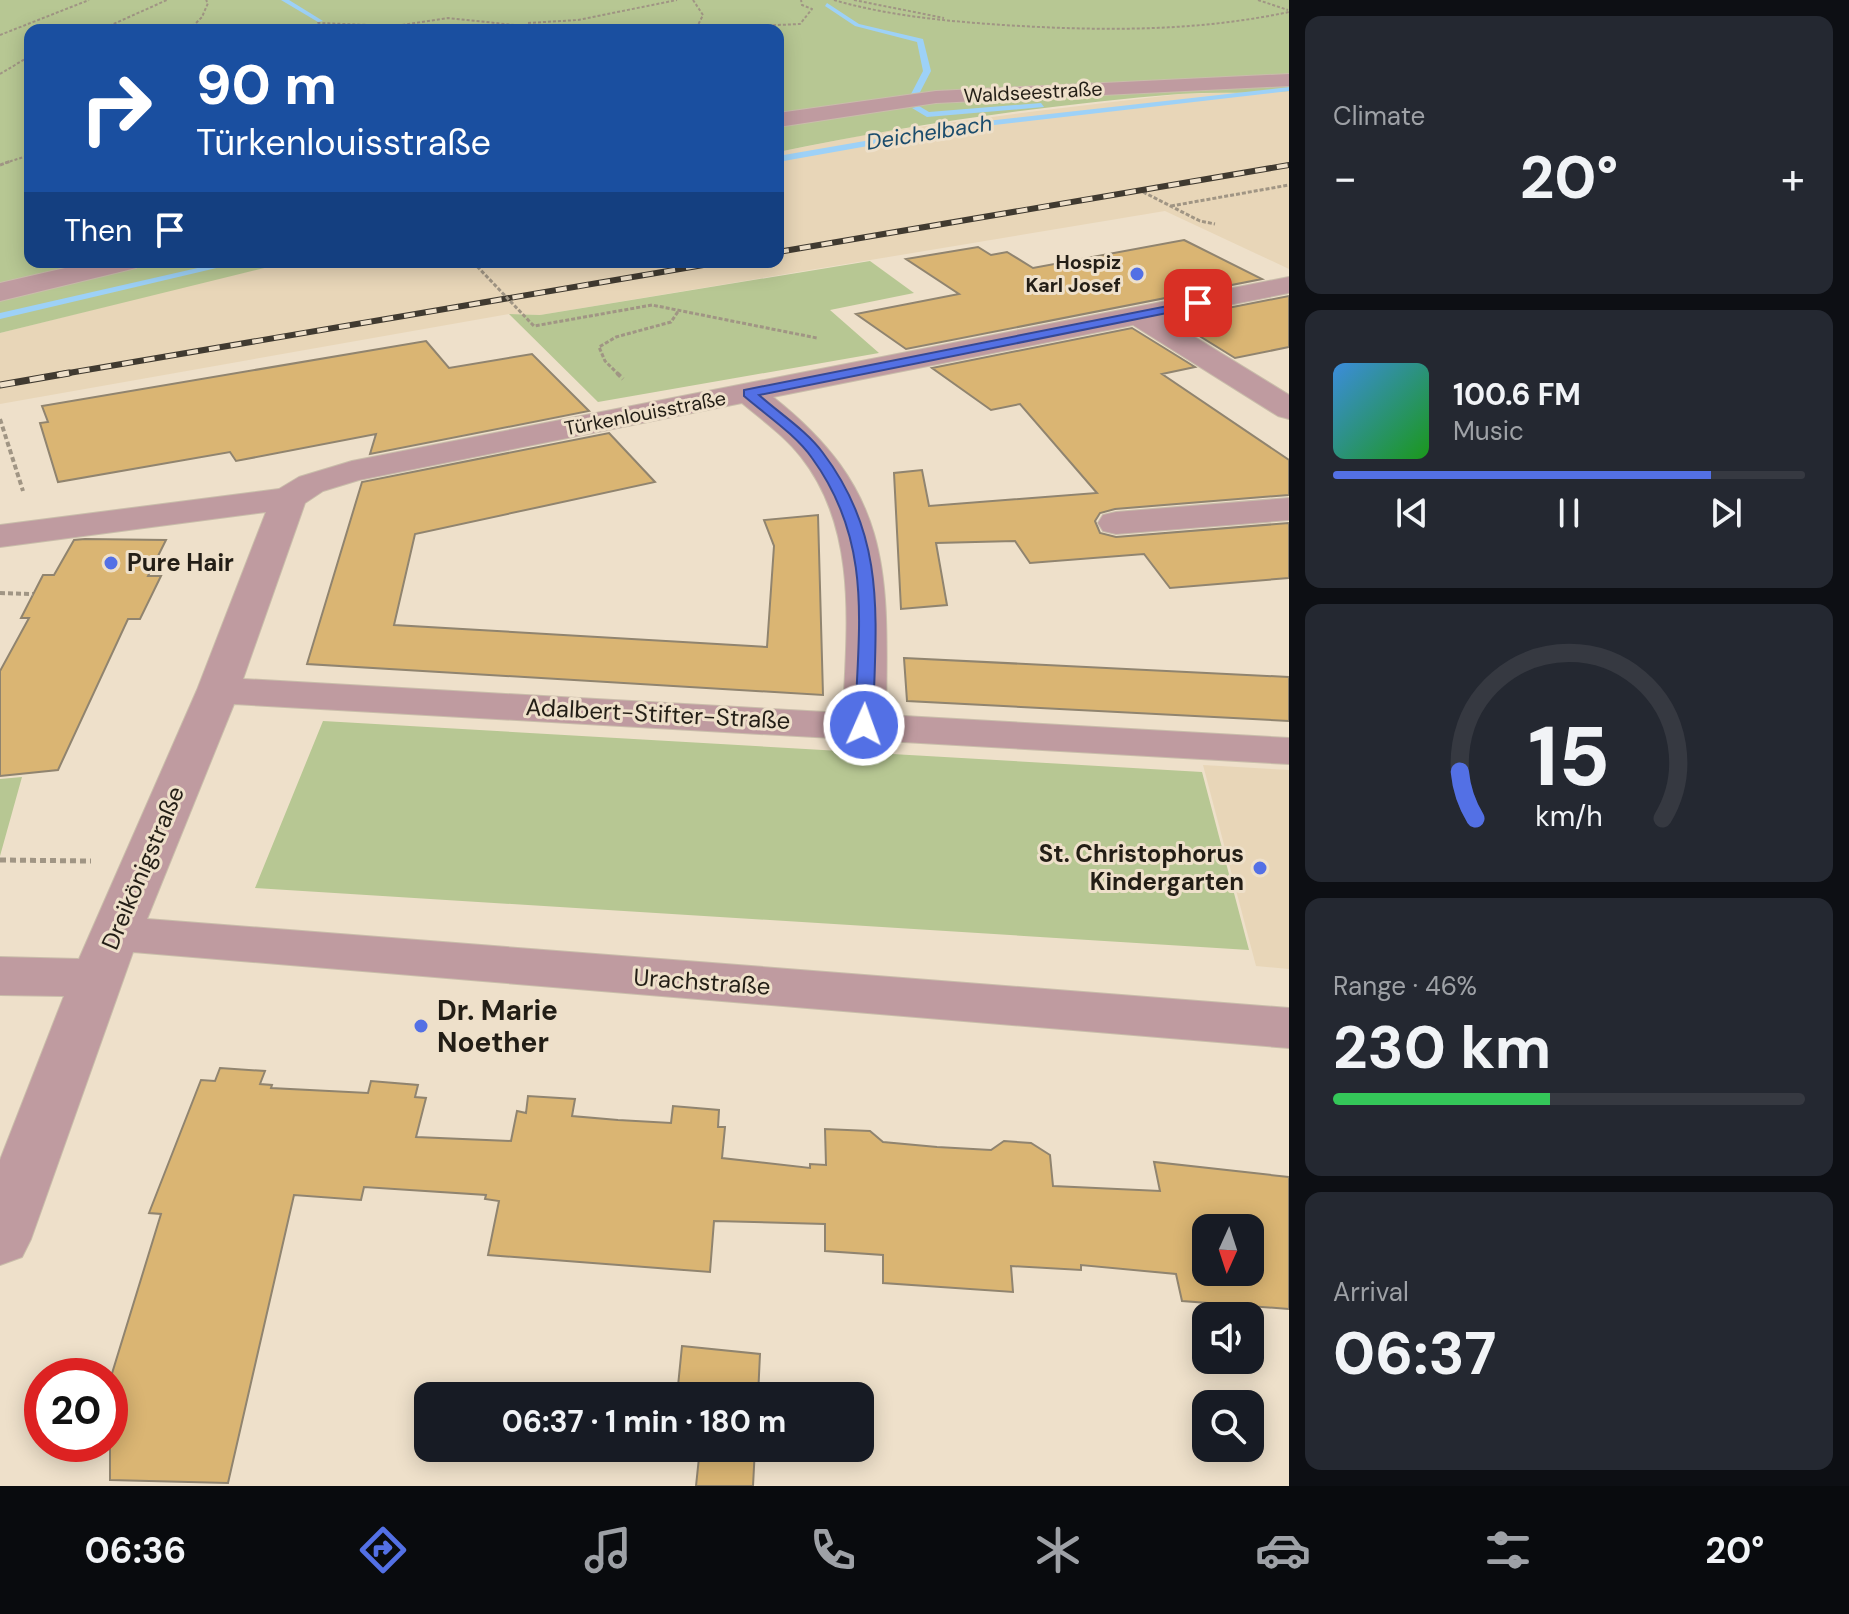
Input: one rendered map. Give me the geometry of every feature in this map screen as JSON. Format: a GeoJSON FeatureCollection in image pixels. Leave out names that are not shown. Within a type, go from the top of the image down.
{"type":"FeatureCollection","features":[{"type":"Feature","properties":{"kind":"street","name":"Waldseestraße"},"geometry":{"type":"LineString","coordinates":[[784,119],[936,97],[1289,80]]}},
{"type":"Feature","properties":{"kind":"street"},"geometry":{"type":"LineString","coordinates":[[0,292],[101,268]]}},
{"type":"Feature","properties":{"kind":"street","name":"Türkenlouisstraße"},"geometry":{"type":"LineString","coordinates":[[289,498],[311,484],[352,471],[1289,285]]}},
{"type":"Feature","properties":{"kind":"street"},"geometry":{"type":"LineString","coordinates":[[1138,315],[1289,409]]}},
{"type":"Feature","properties":{"kind":"street"},"geometry":{"type":"LineString","coordinates":[[749,393],[817,453],[841,494],[860,536],[867,593],[864,725]]}},
{"type":"Feature","properties":{"kind":"street"},"geometry":{"type":"LineString","coordinates":[[0,536],[289,498]]}},
{"type":"Feature","properties":{"kind":"street","name":"Dreikönigstraße"},"geometry":{"type":"LineString","coordinates":[[0,1239],[106,955],[218,690],[289,498]]}},
{"type":"Feature","properties":{"kind":"street"},"geometry":{"type":"LineString","coordinates":[[1116,523],[1289,509]]}},
{"type":"Feature","properties":{"kind":"street","name":"Adalbert-Stifter-Straße"},"geometry":{"type":"LineString","coordinates":[[218,690],[1289,751]]}},
{"type":"Feature","properties":{"kind":"street","name":"Urachstraße"},"geometry":{"type":"LineString","coordinates":[[0,976],[106,955],[224,944],[1289,1028]]}},
{"type":"Feature","properties":{"kind":"path"},"geometry":{"type":"LineString","coordinates":[[28,24],[89,0]]}},
{"type":"Feature","properties":{"kind":"path"},"geometry":{"type":"LineString","coordinates":[[113,24],[167,0]]}},
{"type":"Feature","properties":{"kind":"path"},"geometry":{"type":"LineString","coordinates":[[195,24],[202,17],[208,3],[206,0]]}},
{"type":"Feature","properties":{"kind":"path"},"geometry":{"type":"LineString","coordinates":[[491,22],[578,20],[677,0]]}},
{"type":"Feature","properties":{"kind":"path"},"geometry":{"type":"LineString","coordinates":[[693,0],[703,15],[698,24]]}},
{"type":"Feature","properties":{"kind":"path"},"geometry":{"type":"LineString","coordinates":[[784,24],[800,24],[812,9],[802,5],[801,0]]}},
{"type":"Feature","properties":{"kind":"path"},"geometry":{"type":"LineString","coordinates":[[834,0],[875,13],[1105,29],[1189,27],[1289,11]]}},
{"type":"Feature","properties":{"kind":"path"},"geometry":{"type":"LineString","coordinates":[[854,0],[907,12],[985,23]]}},
{"type":"Feature","properties":{"kind":"path"},"geometry":{"type":"LineString","coordinates":[[1258,0],[1289,11]]}},
{"type":"Feature","properties":{"kind":"path"},"geometry":{"type":"LineString","coordinates":[[409,24],[448,18],[509,24]]}},
{"type":"Feature","properties":{"kind":"path"},"geometry":{"type":"LineString","coordinates":[[316,24],[344,24]]}},
{"type":"Feature","properties":{"kind":"path"},"geometry":{"type":"LineString","coordinates":[[0,35],[24,26]]}},
{"type":"Feature","properties":{"kind":"path"},"geometry":{"type":"LineString","coordinates":[[0,74],[24,60]]}},
{"type":"Feature","properties":{"kind":"path"},"geometry":{"type":"LineString","coordinates":[[0,165],[24,157]]}},
{"type":"Feature","properties":{"kind":"path"},"geometry":{"type":"LineString","coordinates":[[1171,206],[1289,185]]}},
{"type":"Feature","properties":{"kind":"path"},"geometry":{"type":"LineString","coordinates":[[1143,192],[1200,221],[1215,224]]}},
{"type":"Feature","properties":{"kind":"path"},"geometry":{"type":"LineString","coordinates":[[479,268],[534,326],[652,305],[863,347],[887,366]]}},
{"type":"Feature","properties":{"kind":"path"},"geometry":{"type":"LineString","coordinates":[[655,411],[605,361],[599,347],[616,337],[671,322],[679,310]]}},
{"type":"Feature","properties":{"kind":"path"},"geometry":{"type":"LineString","coordinates":[[0,419],[36,530]]}},
{"type":"Feature","properties":{"kind":"path"},"geometry":{"type":"LineString","coordinates":[[0,593],[33,594]]}},
{"type":"Feature","properties":{"kind":"path"},"geometry":{"type":"LineString","coordinates":[[0,860],[146,860]]}},
{"type":"Feature","properties":{"kind":"shaded area"},"geometry":{"type":"Polygon","coordinates":[[[1289,91],[1289,269],[1165,211],[540,315],[509,314],[0,404],[0,333],[263,268],[784,268],[784,151],[874,133],[1180,94],[1289,91]]]}},
{"type":"Feature","properties":{"kind":"shaded area","name":"St. Christophorus Kindergarten"},"geometry":{"type":"Polygon","coordinates":[[[1203,765],[1289,770],[1289,969],[1256,966],[1203,765]]]}},
{"type":"Feature","properties":{"kind":"green space"},"geometry":{"type":"Polygon","coordinates":[[[0,0],[1289,0],[1289,91],[1179,94],[1078,104],[927,125],[784,151],[784,24],[24,24],[24,268],[265,268],[0,333],[0,0]]]}},
{"type":"Feature","properties":{"kind":"green space"},"geometry":{"type":"Polygon","coordinates":[[[870,261],[914,293],[830,310],[879,353],[598,402],[509,314],[540,315],[870,261]]]}},
{"type":"Feature","properties":{"kind":"green space"},"geometry":{"type":"Polygon","coordinates":[[[323,721],[1202,772],[1249,950],[255,888],[323,721]]]}},
{"type":"Feature","properties":{"kind":"green space"},"geometry":{"type":"Polygon","coordinates":[[[22,777],[0,856],[0,779],[22,777]]]}},
{"type":"Feature","properties":{"kind":"building"},"geometry":{"type":"Polygon","coordinates":[[[1184,240],[1262,279],[906,349],[856,314],[959,294],[906,259],[978,247],[991,255],[1007,252],[1033,268],[1184,240]]]}},
{"type":"Feature","properties":{"kind":"building"},"geometry":{"type":"Polygon","coordinates":[[[1289,296],[1289,347],[1235,358],[1172,319],[1289,296]]]}},
{"type":"Feature","properties":{"kind":"building"},"geometry":{"type":"Polygon","coordinates":[[[1132,328],[1195,367],[1162,374],[1289,460],[1289,495],[1115,509],[1100,513],[1095,521],[1100,533],[1116,537],[1289,523],[1289,578],[1170,588],[1144,554],[1030,563],[1015,541],[936,543],[947,605],[901,609],[894,473],[922,470],[929,506],[1097,493],[1020,404],[991,410],[932,368],[1132,328]]]}},
{"type":"Feature","properties":{"kind":"building"},"geometry":{"type":"Polygon","coordinates":[[[426,341],[449,368],[532,354],[589,411],[370,454],[376,434],[236,461],[230,452],[58,482],[40,423],[48,422],[42,406],[426,341]]]}},
{"type":"Feature","properties":{"kind":"building"},"geometry":{"type":"Polygon","coordinates":[[[609,433],[655,482],[415,534],[394,625],[767,647],[774,546],[764,520],[818,515],[823,695],[307,664],[362,482],[609,433]]]}},
{"type":"Feature","properties":{"kind":"building"},"geometry":{"type":"Polygon","coordinates":[[[74,540],[166,540],[148,576],[161,576],[140,619],[128,619],[58,770],[0,776],[0,671],[29,618],[21,618],[43,575],[54,575],[74,540]]]}},
{"type":"Feature","properties":{"kind":"building"},"geometry":{"type":"Polygon","coordinates":[[[904,658],[1289,677],[1289,721],[907,701],[904,658]]]}},
{"type":"Feature","properties":{"kind":"building"},"geometry":{"type":"Polygon","coordinates":[[[220,1068],[265,1071],[260,1084],[272,1085],[271,1088],[368,1093],[371,1081],[418,1085],[415,1097],[426,1098],[416,1137],[511,1141],[517,1111],[526,1113],[528,1096],[575,1099],[572,1116],[618,1120],[671,1123],[673,1106],[719,1110],[718,1127],[725,1127],[722,1158],[810,1168],[810,1164],[826,1165],[825,1129],[870,1131],[883,1142],[937,1147],[991,1150],[1004,1141],[1031,1143],[1050,1155],[1053,1186],[1160,1191],[1154,1162],[1289,1177],[1289,1309],[1264,1307],[1264,1302],[1182,1301],[1176,1274],[1081,1265],[1081,1270],[1011,1266],[1013,1292],[883,1283],[883,1255],[825,1251],[825,1224],[714,1221],[710,1272],[488,1255],[499,1201],[485,1199],[486,1195],[364,1187],[361,1200],[294,1195],[228,1483],[110,1480],[110,1462],[128,1462],[128,1358],[117,1358],[161,1214],[149,1213],[201,1080],[215,1081],[220,1068]]]}},
{"type":"Feature","properties":{"kind":"building"},"geometry":{"type":"Polygon","coordinates":[[[682,1346],[760,1354],[759,1382],[678,1382],[682,1346]]]}},
{"type":"Feature","properties":{"kind":"building"},"geometry":{"type":"Polygon","coordinates":[[[699,1462],[754,1462],[753,1486],[696,1486],[699,1462]]]}},
{"type":"Feature","properties":{"kind":"waterway"},"geometry":{"type":"LineString","coordinates":[[284,0],[320,21]]}},
{"type":"Feature","properties":{"kind":"waterway"},"geometry":{"type":"LineString","coordinates":[[827,5],[857,25],[920,41],[927,71],[915,94]]}},
{"type":"Feature","properties":{"kind":"waterway","name":"Deichelbach"},"geometry":{"type":"LineString","coordinates":[[784,158],[969,126],[1289,89]]}},
{"type":"Feature","properties":{"kind":"waterway"},"geometry":{"type":"LineString","coordinates":[[916,108],[927,115],[1041,105]]}},
{"type":"Feature","properties":{"kind":"waterway","name":"Deichelbach"},"geometry":{"type":"LineString","coordinates":[[0,316],[211,268]]}},
{"type":"Feature","properties":{"kind":"railway"},"geometry":{"type":"LineString","coordinates":[[784,251],[1289,165]]}},
{"type":"Feature","properties":{"kind":"railway"},"geometry":{"type":"LineString","coordinates":[[57,375],[686,268]]}},
{"type":"Feature","properties":{"kind":"railway"},"geometry":{"type":"LineString","coordinates":[[0,385],[69,373]]}},
{"type":"Feature","properties":{"kind":"place","name":"Hospiz Karl Josef"},"geometry":{"type":"Point","coordinates":[1137,274]}},
{"type":"Feature","properties":{"kind":"place","name":"Pure Hair"},"geometry":{"type":"Point","coordinates":[111,563]}},
{"type":"Feature","properties":{"kind":"place","name":"St. Christophorus Kindergarten"},"geometry":{"type":"Point","coordinates":[1260,868]}},
{"type":"Feature","properties":{"kind":"place","name":"Dr. Marie Noether"},"geometry":{"type":"Point","coordinates":[421,1026]}},
{"type":"Feature","properties":{"kind":"route"},"geometry":{"type":"LineString","coordinates":[[864,725],[867,593],[860,536],[841,494],[817,453],[749,393],[1198,303]]}}]}
